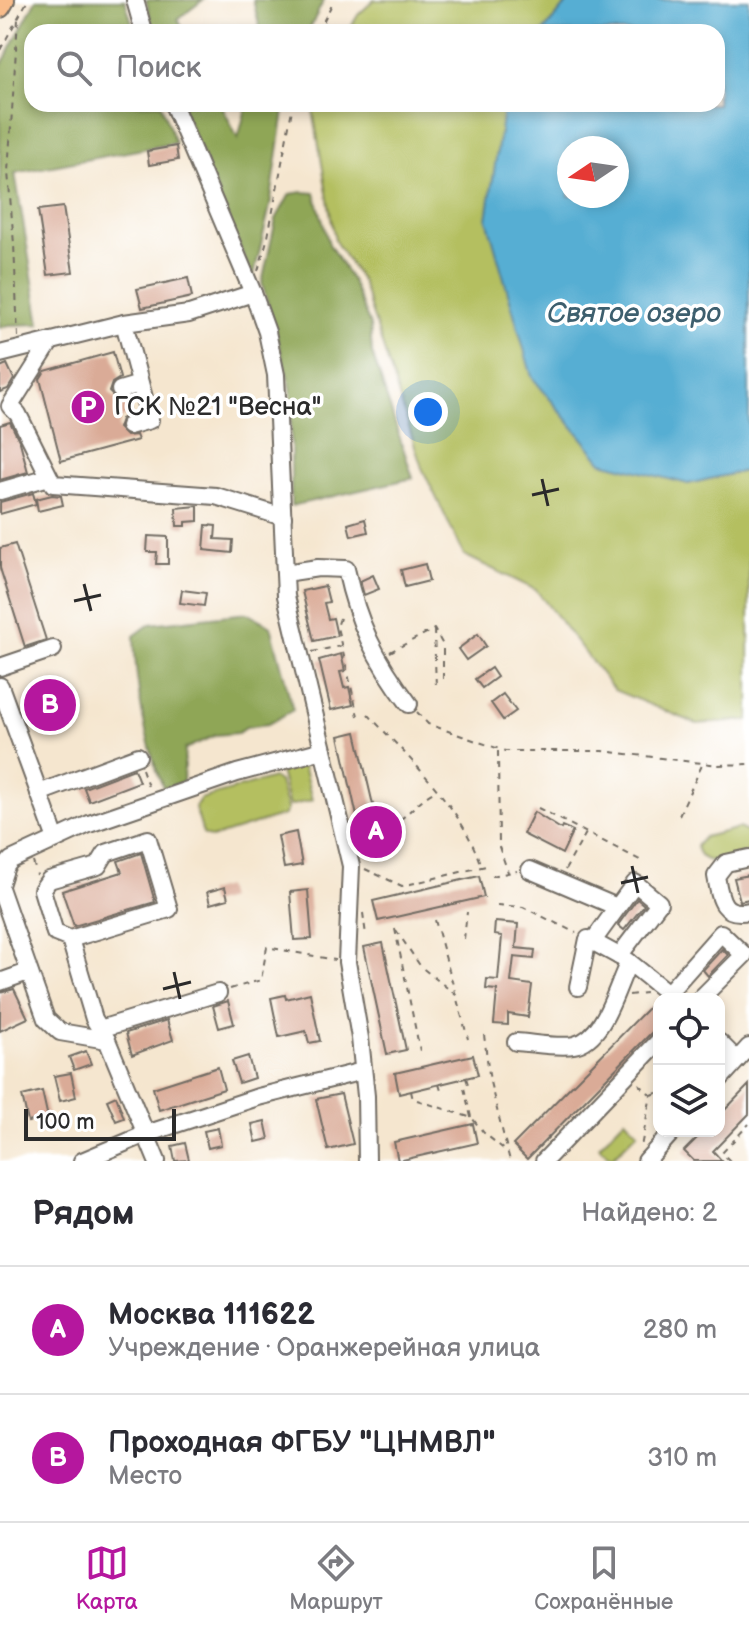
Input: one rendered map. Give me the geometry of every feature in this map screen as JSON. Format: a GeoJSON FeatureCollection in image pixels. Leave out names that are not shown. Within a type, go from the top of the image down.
{"type":"FeatureCollection","features":[{"type":"Feature","properties":{"kind":"main road"},"geometry":{"type":"LineString","coordinates":[[0,7],[4,0]]}},
{"type":"Feature","properties":{"kind":"street"},"geometry":{"type":"LineString","coordinates":[[135,0],[142,24]]}},
{"type":"Feature","properties":{"kind":"street"},"geometry":{"type":"LineString","coordinates":[[177,112],[255,285],[276,375],[286,596],[351,866],[347,962],[363,1071],[367,1161]]}},
{"type":"Feature","properties":{"kind":"street"},"geometry":{"type":"LineString","coordinates":[[0,354],[124,323],[189,314],[255,285]]}},
{"type":"Feature","properties":{"kind":"street"},"geometry":{"type":"LineString","coordinates":[[223,290],[255,285]]}},
{"type":"Feature","properties":{"kind":"street"},"geometry":{"type":"LineString","coordinates":[[124,323],[150,420],[129,426]]}},
{"type":"Feature","properties":{"kind":"street"},"geometry":{"type":"LineString","coordinates":[[51,341],[10,406],[18,414],[53,484],[216,496],[283,517]]}},
{"type":"Feature","properties":{"kind":"street"},"geometry":{"type":"LineString","coordinates":[[120,390],[140,384]]}},
{"type":"Feature","properties":{"kind":"street"},"geometry":{"type":"LineString","coordinates":[[0,491],[49,477]]}},
{"type":"Feature","properties":{"kind":"street"},"geometry":{"type":"LineString","coordinates":[[285,573],[318,568],[346,569],[355,610],[377,658],[409,704]]}},
{"type":"Feature","properties":{"kind":"street"},"geometry":{"type":"LineString","coordinates":[[0,667],[53,649]]}},
{"type":"Feature","properties":{"kind":"street"},"geometry":{"type":"LineString","coordinates":[[0,686],[56,839]]}},
{"type":"Feature","properties":{"kind":"street"},"geometry":{"type":"LineString","coordinates":[[218,993],[104,1035],[60,1032],[46,1019],[28,972],[0,886],[3,865],[89,824],[237,773],[323,750]]}},
{"type":"Feature","properties":{"kind":"street"},"geometry":{"type":"LineString","coordinates":[[39,793],[138,756]]}},
{"type":"Feature","properties":{"kind":"street"},"geometry":{"type":"LineString","coordinates":[[148,839],[169,909],[70,939],[55,933],[42,890],[49,880],[98,866],[106,853],[148,839]]}},
{"type":"Feature","properties":{"kind":"street"},"geometry":{"type":"LineString","coordinates":[[749,858],[726,863],[716,876],[721,904],[729,911],[749,911]]}},
{"type":"Feature","properties":{"kind":"street"},"geometry":{"type":"LineString","coordinates":[[530,870],[617,907]]}},
{"type":"Feature","properties":{"kind":"street"},"geometry":{"type":"LineString","coordinates":[[516,1042],[574,1045],[590,1037],[603,1023],[624,959],[659,903],[635,883],[590,940],[578,987]]}},
{"type":"Feature","properties":{"kind":"street"},"geometry":{"type":"LineString","coordinates":[[669,993],[721,933],[744,955],[706,993]]}},
{"type":"Feature","properties":{"kind":"street"},"geometry":{"type":"LineString","coordinates":[[70,939],[94,1019],[104,1035],[157,1161]]}},
{"type":"Feature","properties":{"kind":"street"},"geometry":{"type":"LineString","coordinates":[[590,940],[624,959],[667,993]]}},
{"type":"Feature","properties":{"kind":"street"},"geometry":{"type":"LineString","coordinates":[[0,982],[28,972]]}},
{"type":"Feature","properties":{"kind":"street"},"geometry":{"type":"LineString","coordinates":[[544,1161],[653,1047]]}},
{"type":"Feature","properties":{"kind":"street"},"geometry":{"type":"LineString","coordinates":[[725,1073],[749,1047]]}},
{"type":"Feature","properties":{"kind":"street"},"geometry":{"type":"LineString","coordinates":[[725,1048],[737,1060]]}},
{"type":"Feature","properties":{"kind":"street"},"geometry":{"type":"LineString","coordinates":[[82,1161],[146,1134],[258,1097],[363,1071]]}},
{"type":"Feature","properties":{"kind":"street"},"geometry":{"type":"LineString","coordinates":[[649,1156],[667,1137]]}},
{"type":"Feature","properties":{"kind":"path"},"geometry":{"type":"LineString","coordinates":[[0,50],[28,0]]}},
{"type":"Feature","properties":{"kind":"path"},"geometry":{"type":"LineString","coordinates":[[322,24],[334,0]]}},
{"type":"Feature","properties":{"kind":"path"},"geometry":{"type":"LineString","coordinates":[[18,19],[8,172],[18,349]]}},
{"type":"Feature","properties":{"kind":"path"},"geometry":{"type":"LineString","coordinates":[[255,285],[268,237],[291,112]]}},
{"type":"Feature","properties":{"kind":"path"},"geometry":{"type":"LineString","coordinates":[[340,618],[337,627],[358,716]]}},
{"type":"Feature","properties":{"kind":"path"},"geometry":{"type":"LineString","coordinates":[[377,658],[434,629]]}},
{"type":"Feature","properties":{"kind":"path"},"geometry":{"type":"LineString","coordinates":[[434,629],[443,645],[443,683]]}},
{"type":"Feature","properties":{"kind":"path"},"geometry":{"type":"LineString","coordinates":[[434,629],[436,687]]}},
{"type":"Feature","properties":{"kind":"path"},"geometry":{"type":"LineString","coordinates":[[304,654],[342,646]]}},
{"type":"Feature","properties":{"kind":"path"},"geometry":{"type":"LineString","coordinates":[[409,704],[428,724],[505,751],[603,751],[703,763],[749,764]]}},
{"type":"Feature","properties":{"kind":"path"},"geometry":{"type":"LineString","coordinates":[[368,714],[438,790],[476,849],[481,867]]}},
{"type":"Feature","properties":{"kind":"path"},"geometry":{"type":"LineString","coordinates":[[498,749],[499,847],[508,872]]}},
{"type":"Feature","properties":{"kind":"path"},"geometry":{"type":"LineString","coordinates":[[138,756],[154,801]]}},
{"type":"Feature","properties":{"kind":"path"},"geometry":{"type":"LineString","coordinates":[[679,815],[703,763]]}},
{"type":"Feature","properties":{"kind":"path"},"geometry":{"type":"LineString","coordinates":[[379,831],[389,829],[423,797],[438,790]]}},
{"type":"Feature","properties":{"kind":"path"},"geometry":{"type":"LineString","coordinates":[[538,808],[640,860]]}},
{"type":"Feature","properties":{"kind":"path"},"geometry":{"type":"LineString","coordinates":[[558,882],[586,832]]}},
{"type":"Feature","properties":{"kind":"path"},"geometry":{"type":"LineString","coordinates":[[354,865],[402,886],[490,865]]}},
{"type":"Feature","properties":{"kind":"path"},"geometry":{"type":"LineString","coordinates":[[492,876],[530,870]]}},
{"type":"Feature","properties":{"kind":"path"},"geometry":{"type":"LineString","coordinates":[[497,905],[523,907],[590,940]]}},
{"type":"Feature","properties":{"kind":"path"},"geometry":{"type":"LineString","coordinates":[[362,909],[366,935]]}},
{"type":"Feature","properties":{"kind":"path"},"geometry":{"type":"LineString","coordinates":[[464,939],[467,912]]}},
{"type":"Feature","properties":{"kind":"path"},"geometry":{"type":"LineString","coordinates":[[435,920],[468,1039]]}},
{"type":"Feature","properties":{"kind":"path"},"geometry":{"type":"LineString","coordinates":[[420,1051],[395,929],[421,967],[458,997]]}},
{"type":"Feature","properties":{"kind":"path"},"geometry":{"type":"LineString","coordinates":[[218,993],[261,980],[267,947],[347,962]]}},
{"type":"Feature","properties":{"kind":"path"},"geometry":{"type":"LineString","coordinates":[[612,998],[653,995]]}},
{"type":"Feature","properties":{"kind":"path"},"geometry":{"type":"LineString","coordinates":[[484,1035],[490,1082],[510,1161]]}},
{"type":"Feature","properties":{"kind":"path"},"geometry":{"type":"LineString","coordinates":[[628,1073],[651,1095],[649,1156]]}},
{"type":"Feature","properties":{"kind":"path"},"geometry":{"type":"LineString","coordinates":[[466,1078],[469,1087]]}},
{"type":"Feature","properties":{"kind":"path"},"geometry":{"type":"LineString","coordinates":[[439,1084],[442,1094]]}},
{"type":"Feature","properties":{"kind":"path"},"geometry":{"type":"LineString","coordinates":[[464,1088],[472,1118],[484,1133],[506,1151]]}},
{"type":"Feature","properties":{"kind":"path"},"geometry":{"type":"LineString","coordinates":[[411,1091],[415,1100],[472,1118]]}},
{"type":"Feature","properties":{"kind":"path"},"geometry":{"type":"LineString","coordinates":[[730,1161],[722,1153],[749,1124]]}},
{"type":"Feature","properties":{"kind":"green space"},"geometry":{"type":"Polygon","coordinates":[[[36,0],[125,0],[132,24],[24,24],[24,112],[164,112],[175,143],[15,173],[40,324],[0,328],[0,68],[36,0]]]}},
{"type":"Feature","properties":{"kind":"green space"},"geometry":{"type":"Polygon","coordinates":[[[146,0],[203,0],[178,19],[180,24],[152,24],[146,0]]]}},
{"type":"Feature","properties":{"kind":"green space"},"geometry":{"type":"Polygon","coordinates":[[[253,0],[324,0],[312,24],[259,24],[253,0]]]}},
{"type":"Feature","properties":{"kind":"green space"},"geometry":{"type":"Polygon","coordinates":[[[374,0],[570,0],[550,24],[353,24],[374,0]]]}},
{"type":"Feature","properties":{"kind":"green space"},"geometry":{"type":"Polygon","coordinates":[[[184,112],[225,112],[238,139],[245,112],[284,112],[270,206],[253,279],[184,112]]]}},
{"type":"Feature","properties":{"kind":"green space"},"geometry":{"type":"Polygon","coordinates":[[[313,112],[506,112],[688,484],[749,470],[749,720],[697,724],[614,690],[536,590],[464,555],[422,468],[362,282],[335,241],[313,112]]]}},
{"type":"Feature","properties":{"kind":"green space"},"geometry":{"type":"Polygon","coordinates":[[[315,193],[329,244],[352,281],[370,325],[372,353],[413,478],[291,506],[291,388],[262,283],[276,219],[290,194],[315,193]]]}},
{"type":"Feature","properties":{"kind":"green space"},"geometry":{"type":"Polygon","coordinates":[[[247,613],[271,626],[293,710],[268,724],[246,727],[238,733],[216,735],[185,749],[183,782],[163,788],[142,713],[134,636],[150,624],[247,613]]]}},
{"type":"Feature","properties":{"kind":"green space"},"geometry":{"type":"Polygon","coordinates":[[[302,762],[312,800],[289,806],[279,768],[302,762]]]}},
{"type":"Feature","properties":{"kind":"green space"},"geometry":{"type":"Polygon","coordinates":[[[273,778],[279,782],[287,809],[284,815],[211,838],[203,834],[195,807],[200,799],[273,778]]]}},
{"type":"Feature","properties":{"kind":"green space"},"geometry":{"type":"Polygon","coordinates":[[[739,828],[749,833],[749,850],[745,853],[716,861],[709,861],[699,854],[696,846],[704,837],[739,828]]]}},
{"type":"Feature","properties":{"kind":"green space"},"geometry":{"type":"Polygon","coordinates":[[[625,1119],[638,1132],[612,1158],[599,1146],[625,1119]]]}},
{"type":"Feature","properties":{"kind":"water","name":"Святое озеро"},"geometry":{"type":"Polygon","coordinates":[[[570,0],[749,0],[749,470],[688,484],[602,462],[532,377],[487,219],[503,112],[725,112],[725,24],[550,24],[570,0]]]}},
{"type":"Feature","properties":{"kind":"building"},"geometry":{"type":"Polygon","coordinates":[[[176,146],[178,160],[149,165],[147,151],[176,146]]]}},
{"type":"Feature","properties":{"kind":"building"},"geometry":{"type":"Polygon","coordinates":[[[63,207],[73,272],[48,275],[38,210],[63,207]]]}},
{"type":"Feature","properties":{"kind":"building"},"geometry":{"type":"Polygon","coordinates":[[[188,278],[192,297],[142,308],[137,289],[188,278]]]}},
{"type":"Feature","properties":{"kind":"building","name":"ГСК №21 \"Весна\""},"geometry":{"type":"Polygon","coordinates":[[[113,352],[120,378],[112,383],[109,392],[117,400],[126,400],[130,414],[121,419],[118,428],[126,436],[136,435],[138,440],[61,461],[40,379],[45,371],[113,352]]]}},
{"type":"Feature","properties":{"kind":"building"},"geometry":{"type":"Polygon","coordinates":[[[7,364],[14,379],[8,389],[0,392],[0,367],[7,364]]]}},
{"type":"Feature","properties":{"kind":"building"},"geometry":{"type":"Polygon","coordinates":[[[10,422],[20,442],[28,472],[0,480],[0,425],[10,422]]]}},
{"type":"Feature","properties":{"kind":"building"},"geometry":{"type":"Polygon","coordinates":[[[33,493],[36,504],[0,514],[0,502],[33,493]]]}},
{"type":"Feature","properties":{"kind":"building"},"geometry":{"type":"Polygon","coordinates":[[[61,496],[63,505],[38,511],[36,499],[61,496]]]}},
{"type":"Feature","properties":{"kind":"building"},"geometry":{"type":"Polygon","coordinates":[[[198,506],[198,521],[177,526],[176,508],[198,506]]]}},
{"type":"Feature","properties":{"kind":"building"},"geometry":{"type":"Polygon","coordinates":[[[365,519],[368,532],[351,536],[348,524],[365,519]]]}},
{"type":"Feature","properties":{"kind":"building"},"geometry":{"type":"Polygon","coordinates":[[[206,525],[216,526],[215,539],[233,540],[232,553],[204,550],[206,525]]]}},
{"type":"Feature","properties":{"kind":"building"},"geometry":{"type":"Polygon","coordinates":[[[148,536],[168,537],[168,564],[156,564],[157,552],[147,552],[148,536]]]}},
{"type":"Feature","properties":{"kind":"building"},"geometry":{"type":"Polygon","coordinates":[[[15,544],[46,640],[25,647],[0,568],[0,548],[15,544]]]}},
{"type":"Feature","properties":{"kind":"building"},"geometry":{"type":"Polygon","coordinates":[[[425,564],[429,581],[405,587],[401,570],[425,564]]]}},
{"type":"Feature","properties":{"kind":"building"},"geometry":{"type":"Polygon","coordinates":[[[373,575],[379,589],[364,595],[360,581],[373,575]]]}},
{"type":"Feature","properties":{"kind":"building"},"geometry":{"type":"Polygon","coordinates":[[[325,586],[329,602],[324,603],[328,619],[333,618],[337,636],[314,641],[302,591],[325,586]]]}},
{"type":"Feature","properties":{"kind":"building"},"geometry":{"type":"Polygon","coordinates":[[[182,590],[206,593],[204,606],[180,603],[182,590]]]}},
{"type":"Feature","properties":{"kind":"building"},"geometry":{"type":"Polygon","coordinates":[[[478,634],[486,646],[466,660],[458,649],[478,634]]]}},
{"type":"Feature","properties":{"kind":"building"},"geometry":{"type":"Polygon","coordinates":[[[341,654],[345,671],[340,672],[344,688],[349,687],[353,705],[331,710],[319,660],[341,654]]]}},
{"type":"Feature","properties":{"kind":"building"},"geometry":{"type":"Polygon","coordinates":[[[491,668],[497,677],[482,688],[475,679],[491,668]]]}},
{"type":"Feature","properties":{"kind":"building"},"geometry":{"type":"Polygon","coordinates":[[[503,694],[516,711],[503,720],[491,703],[503,694]]]}},
{"type":"Feature","properties":{"kind":"building"},"geometry":{"type":"Polygon","coordinates":[[[356,732],[381,839],[363,843],[339,736],[356,732]]]}},
{"type":"Feature","properties":{"kind":"building"},"geometry":{"type":"Polygon","coordinates":[[[134,769],[139,782],[89,801],[84,788],[134,769]]]}},
{"type":"Feature","properties":{"kind":"building"},"geometry":{"type":"Polygon","coordinates":[[[534,812],[561,829],[562,826],[573,831],[562,854],[523,834],[534,812]]]}},
{"type":"Feature","properties":{"kind":"building"},"geometry":{"type":"Polygon","coordinates":[[[296,832],[302,865],[284,868],[278,836],[296,832]]]}},
{"type":"Feature","properties":{"kind":"building"},"geometry":{"type":"Polygon","coordinates":[[[141,853],[155,902],[74,926],[62,891],[122,872],[118,861],[141,853]]]}},
{"type":"Feature","properties":{"kind":"building"},"geometry":{"type":"Polygon","coordinates":[[[749,875],[749,899],[740,901],[734,878],[749,875]]]}},
{"type":"Feature","properties":{"kind":"building"},"geometry":{"type":"Polygon","coordinates":[[[479,876],[484,897],[378,921],[373,901],[479,876]]]}},
{"type":"Feature","properties":{"kind":"building"},"geometry":{"type":"Polygon","coordinates":[[[225,887],[228,899],[210,904],[207,892],[225,887]]]}},
{"type":"Feature","properties":{"kind":"building"},"geometry":{"type":"Polygon","coordinates":[[[308,890],[312,939],[294,940],[290,892],[308,890]]]}},
{"type":"Feature","properties":{"kind":"building"},"geometry":{"type":"Polygon","coordinates":[[[637,899],[644,905],[624,930],[618,925],[637,899]]]}},
{"type":"Feature","properties":{"kind":"building"},"geometry":{"type":"Polygon","coordinates":[[[495,922],[518,924],[516,948],[535,950],[534,959],[514,957],[511,982],[532,985],[528,1017],[508,1014],[508,1025],[494,1024],[497,990],[486,989],[487,979],[498,980],[502,936],[494,935],[495,922]]]}},
{"type":"Feature","properties":{"kind":"building"},"geometry":{"type":"Polygon","coordinates":[[[383,943],[406,1050],[387,1054],[364,947],[383,943]]]}},
{"type":"Feature","properties":{"kind":"building"},"geometry":{"type":"Polygon","coordinates":[[[722,949],[728,955],[708,976],[703,970],[722,949]]]}},
{"type":"Feature","properties":{"kind":"building"},"geometry":{"type":"Polygon","coordinates":[[[14,989],[28,1018],[0,1031],[0,993],[14,989]]]}},
{"type":"Feature","properties":{"kind":"building"},"geometry":{"type":"Polygon","coordinates":[[[310,993],[320,1041],[309,1043],[306,1031],[279,1037],[271,998],[285,995],[286,999],[310,993]]]}},
{"type":"Feature","properties":{"kind":"building"},"geometry":{"type":"Polygon","coordinates":[[[228,1001],[234,1024],[219,1028],[213,1006],[228,1001]]]}},
{"type":"Feature","properties":{"kind":"building"},"geometry":{"type":"Polygon","coordinates":[[[650,1006],[653,1009],[653,1031],[527,1159],[513,1145],[650,1006]]]}},
{"type":"Feature","properties":{"kind":"building"},"geometry":{"type":"Polygon","coordinates":[[[167,1020],[173,1040],[132,1055],[126,1033],[167,1020]]]}},
{"type":"Feature","properties":{"kind":"building"},"geometry":{"type":"Polygon","coordinates":[[[86,1051],[91,1064],[74,1070],[69,1057],[86,1051]]]}},
{"type":"Feature","properties":{"kind":"building"},"geometry":{"type":"Polygon","coordinates":[[[473,1055],[478,1075],[399,1094],[395,1073],[473,1055]]]}},
{"type":"Feature","properties":{"kind":"building"},"geometry":{"type":"Polygon","coordinates":[[[248,1056],[254,1078],[239,1083],[232,1061],[248,1056]]]}},
{"type":"Feature","properties":{"kind":"building"},"geometry":{"type":"Polygon","coordinates":[[[218,1067],[224,1089],[159,1110],[153,1088],[218,1067]]]}},
{"type":"Feature","properties":{"kind":"building"},"geometry":{"type":"Polygon","coordinates":[[[71,1073],[76,1097],[60,1101],[54,1076],[71,1073]]]}},
{"type":"Feature","properties":{"kind":"building"},"geometry":{"type":"Polygon","coordinates":[[[749,1085],[749,1114],[713,1151],[722,1161],[694,1161],[684,1151],[698,1137],[725,1137],[725,1110],[749,1085]]]}},
{"type":"Feature","properties":{"kind":"building"},"geometry":{"type":"Polygon","coordinates":[[[42,1091],[48,1118],[28,1122],[22,1096],[42,1091]]]}},
{"type":"Feature","properties":{"kind":"building"},"geometry":{"type":"Polygon","coordinates":[[[341,1094],[353,1144],[328,1150],[316,1099],[341,1094]]]}},
{"type":"Feature","properties":{"kind":"building"},"geometry":{"type":"Polygon","coordinates":[[[116,1096],[124,1118],[116,1121],[107,1100],[116,1096]]]}},
{"type":"Feature","properties":{"kind":"building"},"geometry":{"type":"Polygon","coordinates":[[[265,1121],[269,1139],[256,1142],[252,1124],[265,1121]]]}},
{"type":"Feature","properties":{"kind":"building"},"geometry":{"type":"Polygon","coordinates":[[[473,1124],[477,1143],[398,1161],[394,1142],[473,1124]]]}},
{"type":"Feature","properties":{"kind":"building"},"geometry":{"type":"Polygon","coordinates":[[[218,1128],[221,1145],[208,1148],[204,1131],[218,1128]]]}},
{"type":"Feature","properties":{"kind":"building"},"geometry":{"type":"Polygon","coordinates":[[[185,1143],[189,1160],[175,1161],[172,1146],[185,1143]]]}},
{"type":"Feature","properties":{"kind":"place","name":"ГСК №21 \"Весна\""},"geometry":{"type":"Point","coordinates":[88,407]}},
{"type":"Feature","properties":{"kind":"place","name":"Проходная ФГБУ \"ЦНМВЛ\""},"geometry":{"type":"Point","coordinates":[50,705]}},
{"type":"Feature","properties":{"kind":"place","name":"Москва 111622"},"geometry":{"type":"Point","coordinates":[376,832]}}]}
